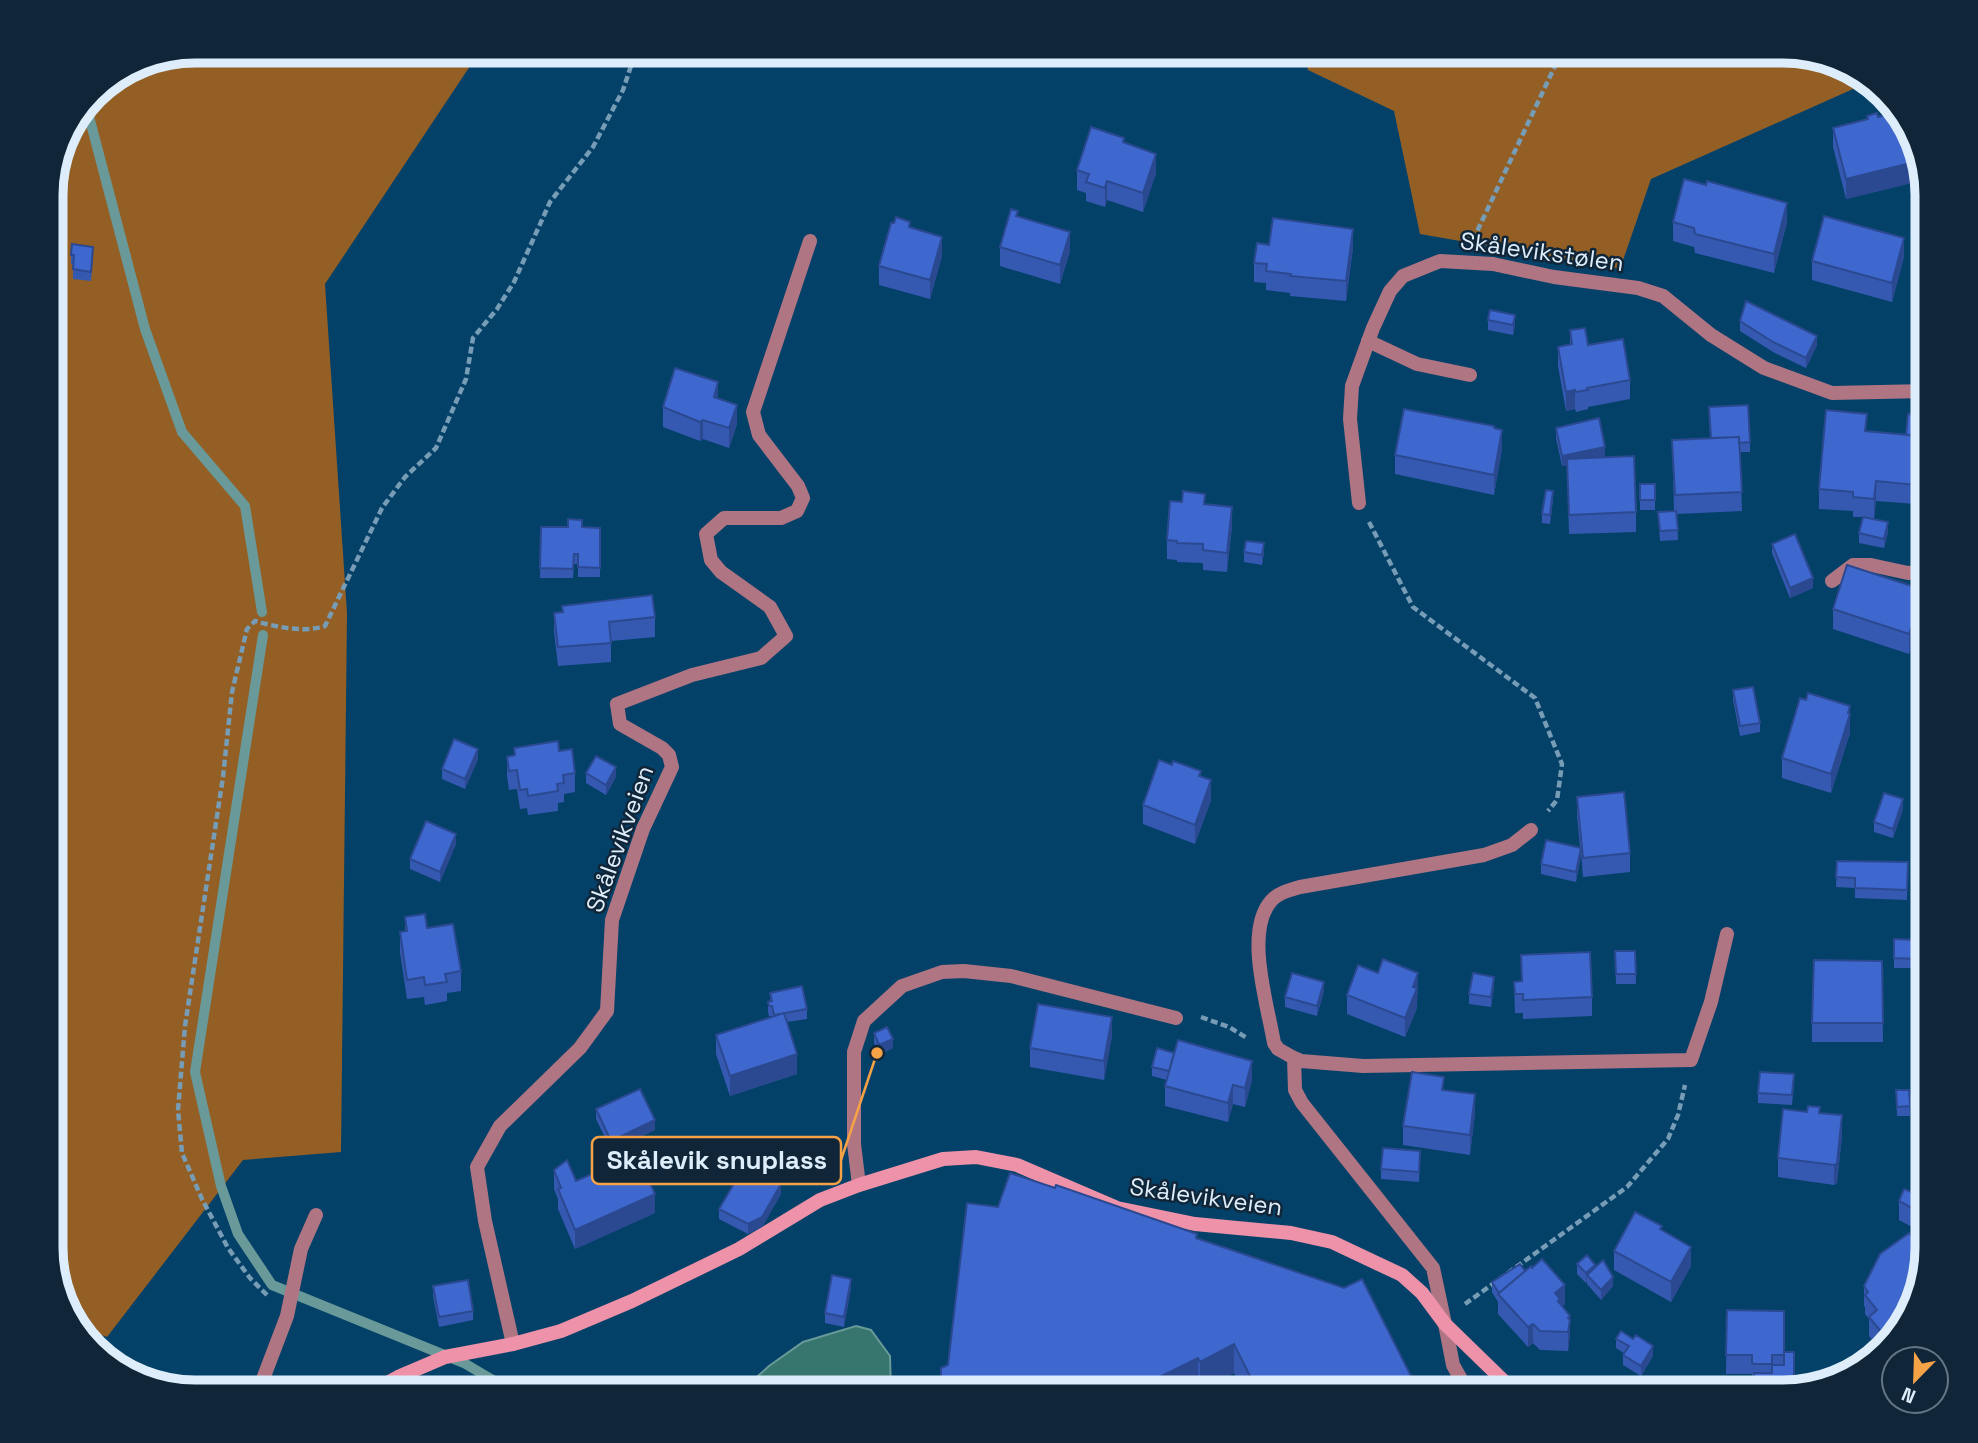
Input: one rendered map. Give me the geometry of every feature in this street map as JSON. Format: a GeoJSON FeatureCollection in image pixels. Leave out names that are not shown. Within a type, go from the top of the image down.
{"type":"FeatureCollection","features":[{"type":"Feature","properties":{"kind":"main road","name":"Skålevikveien"},"geometry":{"type":"LineString","coordinates":[[393,1380],[445,1357],[513,1344],[561,1331],[632,1301],[739,1248],[820,1200],[859,1185],[943,1159],[976,1157],[1017,1165],[1117,1208],[1195,1224],[1292,1233],[1332,1242],[1402,1275],[1422,1293],[1446,1324],[1503,1380]]}},
{"type":"Feature","properties":{"kind":"street","name":"Skålevikveien"},"geometry":{"type":"LineString","coordinates":[[513,1344],[485,1221],[477,1167],[499,1126],[580,1048],[607,1012],[612,920],[643,829],[672,767],[669,755],[662,748],[620,724],[617,704],[692,675],[761,657],[786,636],[770,607],[721,572],[711,560],[706,534],[724,518],[781,518],[797,511],[803,498],[759,435],[753,412],[810,241]]}},
{"type":"Feature","properties":{"kind":"street","name":"Skålevikstølen"},"geometry":{"type":"LineString","coordinates":[[1359,503],[1350,419],[1352,386],[1390,291],[1404,276],[1440,261],[1493,264],[1554,277],[1638,288],[1663,296],[1711,335],[1764,368],[1832,393],[1915,391]]}},
{"type":"Feature","properties":{"kind":"street"},"geometry":{"type":"LineString","coordinates":[[1368,341],[1417,364],[1470,375]]}},
{"type":"Feature","properties":{"kind":"street"},"geometry":{"type":"LineString","coordinates":[[1832,581],[1853,565],[1915,572]]}},
{"type":"Feature","properties":{"kind":"street"},"geometry":{"type":"LineString","coordinates":[[1531,831],[1512,845],[1484,855],[1300,887],[1282,893],[1271,901],[1261,918],[1257,948],[1274,1043],[1278,1049],[1301,1061],[1363,1066],[1691,1060],[1711,1002],[1727,934]]}},
{"type":"Feature","properties":{"kind":"street"},"geometry":{"type":"LineString","coordinates":[[859,1185],[854,1144],[854,1052],[864,1021],[902,986],[942,972],[964,971],[1011,976],[1176,1018]]}},
{"type":"Feature","properties":{"kind":"street","name":"Skålevikveien"},"geometry":{"type":"LineString","coordinates":[[1294,1058],[1295,1090],[1302,1103],[1433,1268],[1453,1365],[1461,1380]]}},
{"type":"Feature","properties":{"kind":"street"},"geometry":{"type":"LineString","coordinates":[[264,1380],[287,1316],[301,1249],[316,1215]]}},
{"type":"Feature","properties":{"kind":"path"},"geometry":{"type":"LineString","coordinates":[[287,1316],[250,1278],[217,1230],[181,1153],[178,1110],[186,1026],[223,777],[232,692],[247,629],[255,621],[314,630],[325,626],[382,508],[405,477],[436,448],[466,379],[473,338],[497,309],[514,282],[550,202],[593,147],[623,90],[632,63]]}},
{"type":"Feature","properties":{"kind":"path"},"geometry":{"type":"LineString","coordinates":[[1463,262],[1556,63]]}},
{"type":"Feature","properties":{"kind":"path"},"geometry":{"type":"LineString","coordinates":[[1359,503],[1413,607],[1535,698],[1562,764],[1557,800],[1531,831]]}},
{"type":"Feature","properties":{"kind":"path"},"geometry":{"type":"LineString","coordinates":[[1176,1018],[1199,1016],[1229,1027],[1252,1041],[1274,1043]]}},
{"type":"Feature","properties":{"kind":"path"},"geometry":{"type":"LineString","coordinates":[[1464,1305],[1627,1187],[1651,1162],[1668,1139],[1678,1115],[1691,1060]]}},
{"type":"Feature","properties":{"kind":"shaded area"},"geometry":{"type":"Polygon","coordinates":[[[195,63],[472,63],[325,284],[347,613],[341,1152],[243,1160],[107,1337],[94,1332],[81,1314],[67,1282],[63,1257],[63,186],[67,161],[77,136],[96,108],[122,85],[152,70],[195,63]]]}},
{"type":"Feature","properties":{"kind":"shaded area"},"geometry":{"type":"Polygon","coordinates":[[[1306,63],[1783,63],[1817,67],[1858,87],[1651,179],[1620,269],[1420,234],[1394,111],[1308,70],[1306,63]]]}},
{"type":"Feature","properties":{"kind":"shaded area"},"geometry":{"type":"Polygon","coordinates":[[[856,1326],[871,1330],[890,1356],[891,1380],[753,1380],[803,1342],[856,1326]]]}},
{"type":"Feature","properties":{"kind":"building"},"geometry":{"type":"Polygon","coordinates":[[[1877,113],[1878,117],[1888,115],[1905,144],[1911,163],[1846,179],[1833,128],[1868,119],[1867,116],[1877,113]]]}},
{"type":"Feature","properties":{"kind":"building"},"geometry":{"type":"Polygon","coordinates":[[[1091,127],[1124,138],[1123,142],[1156,154],[1143,193],[1107,181],[1105,188],[1086,182],[1089,174],[1077,170],[1091,127]]]}},
{"type":"Feature","properties":{"kind":"building"},"geometry":{"type":"Polygon","coordinates":[[[1684,179],[1706,185],[1707,181],[1787,203],[1774,254],[1695,234],[1694,228],[1673,222],[1684,179]]]}},
{"type":"Feature","properties":{"kind":"building"},"geometry":{"type":"Polygon","coordinates":[[[1011,209],[1018,211],[1016,216],[1070,232],[1060,265],[1000,247],[1011,209]]]}},
{"type":"Feature","properties":{"kind":"building"},"geometry":{"type":"Polygon","coordinates":[[[1824,216],[1904,238],[1892,283],[1812,261],[1824,216]]]}},
{"type":"Feature","properties":{"kind":"building"},"geometry":{"type":"Polygon","coordinates":[[[896,217],[910,222],[909,227],[942,237],[930,280],[879,266],[891,223],[894,223],[896,217]]]}},
{"type":"Feature","properties":{"kind":"building"},"geometry":{"type":"Polygon","coordinates":[[[1273,218],[1353,229],[1346,281],[1290,276],[1291,274],[1266,271],[1267,264],[1254,263],[1257,243],[1269,245],[1273,218]]]}},
{"type":"Feature","properties":{"kind":"building"},"geometry":{"type":"Polygon","coordinates":[[[72,244],[93,247],[91,272],[73,269],[72,244]]]}},
{"type":"Feature","properties":{"kind":"building"},"geometry":{"type":"Polygon","coordinates":[[[1746,301],[1817,336],[1806,358],[1773,342],[1740,321],[1746,301]]]}},
{"type":"Feature","properties":{"kind":"building"},"geometry":{"type":"Polygon","coordinates":[[[1490,310],[1515,315],[1513,325],[1488,320],[1490,310]]]}},
{"type":"Feature","properties":{"kind":"building"},"geometry":{"type":"Polygon","coordinates":[[[1585,328],[1588,345],[1623,339],[1630,380],[1566,392],[1558,347],[1572,344],[1570,330],[1585,328]]]}},
{"type":"Feature","properties":{"kind":"building"},"geometry":{"type":"Polygon","coordinates":[[[675,368],[718,382],[714,397],[737,405],[729,428],[703,420],[700,422],[663,407],[675,368]]]}},
{"type":"Feature","properties":{"kind":"building"},"geometry":{"type":"Polygon","coordinates":[[[1748,405],[1750,442],[1739,443],[1739,437],[1711,438],[1709,407],[1748,405]]]}},
{"type":"Feature","properties":{"kind":"building"},"geometry":{"type":"Polygon","coordinates":[[[1404,409],[1494,426],[1502,430],[1494,475],[1395,455],[1404,409]]]}},
{"type":"Feature","properties":{"kind":"building"},"geometry":{"type":"Polygon","coordinates":[[[1826,410],[1867,414],[1865,431],[1915,436],[1915,485],[1876,481],[1874,499],[1853,497],[1853,492],[1819,489],[1826,410]]]}},
{"type":"Feature","properties":{"kind":"building"},"geometry":{"type":"Polygon","coordinates":[[[1908,414],[1915,414],[1915,436],[1906,435],[1908,414]]]}},
{"type":"Feature","properties":{"kind":"building"},"geometry":{"type":"Polygon","coordinates":[[[1599,418],[1605,447],[1562,456],[1556,428],[1599,418]]]}},
{"type":"Feature","properties":{"kind":"building"},"geometry":{"type":"Polygon","coordinates":[[[1739,437],[1742,492],[1675,495],[1672,440],[1739,437]]]}},
{"type":"Feature","properties":{"kind":"building"},"geometry":{"type":"Polygon","coordinates":[[[1634,456],[1636,512],[1569,515],[1567,459],[1634,456]]]}},
{"type":"Feature","properties":{"kind":"building"},"geometry":{"type":"Polygon","coordinates":[[[1640,484],[1655,484],[1655,500],[1640,500],[1640,484]]]}},
{"type":"Feature","properties":{"kind":"building"},"geometry":{"type":"Polygon","coordinates":[[[1546,490],[1553,491],[1550,515],[1542,514],[1546,490]]]}},
{"type":"Feature","properties":{"kind":"building"},"geometry":{"type":"Polygon","coordinates":[[[1183,491],[1205,494],[1204,504],[1232,507],[1227,553],[1203,550],[1203,544],[1167,540],[1170,501],[1182,502],[1183,491]]]}},
{"type":"Feature","properties":{"kind":"building"},"geometry":{"type":"Polygon","coordinates":[[[1676,511],[1678,530],[1660,531],[1658,512],[1676,511]]]}},
{"type":"Feature","properties":{"kind":"building"},"geometry":{"type":"Polygon","coordinates":[[[1863,517],[1888,522],[1884,539],[1859,533],[1863,517]]]}},
{"type":"Feature","properties":{"kind":"building"},"geometry":{"type":"Polygon","coordinates":[[[568,519],[582,520],[582,527],[600,528],[600,568],[578,567],[578,554],[574,554],[573,569],[540,568],[541,527],[568,527],[568,519]]]}},
{"type":"Feature","properties":{"kind":"building"},"geometry":{"type":"Polygon","coordinates":[[[1795,534],[1813,578],[1790,588],[1772,544],[1795,534]]]}},
{"type":"Feature","properties":{"kind":"building"},"geometry":{"type":"Polygon","coordinates":[[[1246,541],[1264,543],[1262,555],[1244,552],[1246,541]]]}},
{"type":"Feature","properties":{"kind":"building"},"geometry":{"type":"Polygon","coordinates":[[[1847,565],[1915,587],[1915,616],[1909,634],[1833,609],[1847,565]]]}},
{"type":"Feature","properties":{"kind":"building"},"geometry":{"type":"Polygon","coordinates":[[[652,595],[655,617],[609,622],[611,643],[558,647],[554,613],[563,612],[562,606],[652,595]]]}},
{"type":"Feature","properties":{"kind":"building"},"geometry":{"type":"Polygon","coordinates":[[[1753,687],[1760,723],[1740,726],[1733,690],[1753,687]]]}},
{"type":"Feature","properties":{"kind":"building"},"geometry":{"type":"Polygon","coordinates":[[[1808,693],[1850,706],[1850,714],[1831,774],[1782,758],[1800,698],[1806,700],[1808,693]]]}},
{"type":"Feature","properties":{"kind":"building"},"geometry":{"type":"Polygon","coordinates":[[[454,739],[478,749],[465,779],[442,769],[454,739]]]}},
{"type":"Feature","properties":{"kind":"building"},"geometry":{"type":"Polygon","coordinates":[[[558,741],[559,751],[572,749],[575,773],[563,775],[564,783],[557,784],[558,791],[528,796],[527,789],[520,790],[517,770],[509,771],[507,757],[515,755],[514,748],[558,741]]]}},
{"type":"Feature","properties":{"kind":"building"},"geometry":{"type":"Polygon","coordinates":[[[596,756],[616,767],[606,785],[586,773],[596,756]]]}},
{"type":"Feature","properties":{"kind":"building"},"geometry":{"type":"Polygon","coordinates":[[[1159,760],[1172,765],[1173,761],[1201,771],[1199,776],[1211,780],[1195,825],[1143,805],[1159,760]]]}},
{"type":"Feature","properties":{"kind":"building"},"geometry":{"type":"Polygon","coordinates":[[[1624,792],[1630,853],[1583,858],[1577,797],[1624,792]]]}},
{"type":"Feature","properties":{"kind":"building"},"geometry":{"type":"Polygon","coordinates":[[[1884,793],[1903,799],[1893,829],[1874,822],[1884,793]]]}},
{"type":"Feature","properties":{"kind":"building"},"geometry":{"type":"Polygon","coordinates":[[[426,821],[456,834],[440,872],[410,859],[426,821]]]}},
{"type":"Feature","properties":{"kind":"building"},"geometry":{"type":"Polygon","coordinates":[[[1546,840],[1581,848],[1576,872],[1541,864],[1546,840]]]}},
{"type":"Feature","properties":{"kind":"building"},"geometry":{"type":"Polygon","coordinates":[[[1837,861],[1908,862],[1907,890],[1855,888],[1855,878],[1836,877],[1837,861]]]}},
{"type":"Feature","properties":{"kind":"building"},"geometry":{"type":"Polygon","coordinates":[[[425,914],[427,928],[453,924],[461,971],[445,974],[447,982],[425,985],[424,977],[407,980],[400,932],[407,931],[405,917],[425,914]]]}},
{"type":"Feature","properties":{"kind":"building"},"geometry":{"type":"Polygon","coordinates":[[[1894,939],[1915,940],[1915,959],[1894,958],[1894,939]]]}},
{"type":"Feature","properties":{"kind":"building"},"geometry":{"type":"Polygon","coordinates":[[[1615,951],[1635,951],[1636,974],[1616,974],[1615,951]]]}},
{"type":"Feature","properties":{"kind":"building"},"geometry":{"type":"Polygon","coordinates":[[[1590,952],[1592,997],[1523,1000],[1523,994],[1515,994],[1514,982],[1522,981],[1521,955],[1590,952]]]}},
{"type":"Feature","properties":{"kind":"building"},"geometry":{"type":"Polygon","coordinates":[[[1383,959],[1418,973],[1413,987],[1417,988],[1405,1018],[1347,995],[1358,965],[1378,973],[1383,959]]]}},
{"type":"Feature","properties":{"kind":"building"},"geometry":{"type":"Polygon","coordinates":[[[1814,960],[1882,961],[1883,1023],[1812,1023],[1814,960]]]}},
{"type":"Feature","properties":{"kind":"building"},"geometry":{"type":"Polygon","coordinates":[[[1292,973],[1324,982],[1317,1006],[1285,997],[1292,973]]]}},
{"type":"Feature","properties":{"kind":"building"},"geometry":{"type":"Polygon","coordinates":[[[1473,973],[1494,977],[1491,997],[1469,994],[1473,973]]]}},
{"type":"Feature","properties":{"kind":"building"},"geometry":{"type":"Polygon","coordinates":[[[802,986],[807,1009],[774,1015],[768,1002],[772,1001],[770,993],[802,986]]]}},
{"type":"Feature","properties":{"kind":"building"},"geometry":{"type":"Polygon","coordinates":[[[1038,1004],[1112,1017],[1104,1061],[1030,1048],[1038,1004]]]}},
{"type":"Feature","properties":{"kind":"building"},"geometry":{"type":"Polygon","coordinates":[[[784,1013],[797,1054],[730,1076],[716,1035],[784,1013]]]}},
{"type":"Feature","properties":{"kind":"building"},"geometry":{"type":"Polygon","coordinates":[[[887,1027],[893,1039],[879,1045],[874,1033],[887,1027]]]}},
{"type":"Feature","properties":{"kind":"building"},"geometry":{"type":"Polygon","coordinates":[[[1178,1040],[1252,1061],[1245,1088],[1233,1085],[1228,1103],[1165,1086],[1178,1040]]]}},
{"type":"Feature","properties":{"kind":"building"},"geometry":{"type":"Polygon","coordinates":[[[1157,1048],[1174,1053],[1169,1071],[1152,1067],[1157,1048]]]}},
{"type":"Feature","properties":{"kind":"building"},"geometry":{"type":"Polygon","coordinates":[[[1412,1072],[1444,1077],[1442,1090],[1475,1094],[1470,1135],[1403,1126],[1412,1072]]]}},
{"type":"Feature","properties":{"kind":"building"},"geometry":{"type":"Polygon","coordinates":[[[1760,1072],[1794,1074],[1792,1095],[1758,1093],[1760,1072]]]}},
{"type":"Feature","properties":{"kind":"building"},"geometry":{"type":"Polygon","coordinates":[[[640,1089],[655,1120],[611,1141],[596,1109],[640,1089]]]}},
{"type":"Feature","properties":{"kind":"building"},"geometry":{"type":"Polygon","coordinates":[[[1896,1090],[1909,1090],[1910,1106],[1897,1107],[1896,1090]]]}},
{"type":"Feature","properties":{"kind":"building"},"geometry":{"type":"Polygon","coordinates":[[[1808,1106],[1820,1107],[1819,1113],[1842,1115],[1837,1163],[1834,1165],[1778,1158],[1783,1109],[1807,1112],[1808,1106]]]}},
{"type":"Feature","properties":{"kind":"building"},"geometry":{"type":"Polygon","coordinates":[[[1383,1148],[1420,1151],[1419,1172],[1381,1169],[1383,1148]]]}},
{"type":"Feature","properties":{"kind":"building"},"geometry":{"type":"Polygon","coordinates":[[[637,1155],[655,1194],[575,1230],[558,1189],[561,1188],[554,1170],[567,1160],[576,1181],[637,1155]]]}},
{"type":"Feature","properties":{"kind":"building"},"geometry":{"type":"Polygon","coordinates":[[[751,1164],[759,1168],[757,1172],[781,1184],[762,1217],[748,1224],[719,1209],[745,1165],[749,1168],[751,1164]]]}},
{"type":"Feature","properties":{"kind":"building"},"geometry":{"type":"Polygon","coordinates":[[[1010,1173],[1055,1188],[1056,1185],[1197,1234],[1196,1238],[1344,1288],[1362,1279],[1413,1380],[1252,1380],[1234,1344],[1200,1362],[1198,1358],[1153,1380],[941,1380],[941,1368],[948,1365],[967,1203],[998,1207],[1010,1173]]]}},
{"type":"Feature","properties":{"kind":"building"},"geometry":{"type":"Polygon","coordinates":[[[1915,1184],[1915,1210],[1899,1201],[1904,1189],[1911,1192],[1915,1184]]]}},
{"type":"Feature","properties":{"kind":"building"},"geometry":{"type":"Polygon","coordinates":[[[1635,1212],[1662,1226],[1660,1229],[1691,1247],[1671,1282],[1614,1251],[1635,1212]]]}},
{"type":"Feature","properties":{"kind":"building"},"geometry":{"type":"Polygon","coordinates":[[[1909,1233],[1915,1240],[1914,1265],[1908,1291],[1897,1314],[1883,1334],[1869,1317],[1877,1310],[1865,1295],[1868,1292],[1864,1286],[1880,1254],[1909,1233]]]}},
{"type":"Feature","properties":{"kind":"building"},"geometry":{"type":"Polygon","coordinates":[[[1587,1255],[1595,1265],[1586,1273],[1577,1264],[1587,1255]]]}},
{"type":"Feature","properties":{"kind":"building"},"geometry":{"type":"Polygon","coordinates":[[[1542,1259],[1565,1285],[1555,1293],[1570,1316],[1568,1332],[1540,1331],[1533,1324],[1528,1327],[1498,1294],[1542,1259]]]}},
{"type":"Feature","properties":{"kind":"building"},"geometry":{"type":"Polygon","coordinates":[[[1603,1260],[1613,1277],[1601,1290],[1587,1275],[1603,1260]]]}},
{"type":"Feature","properties":{"kind":"building"},"geometry":{"type":"Polygon","coordinates":[[[1520,1264],[1525,1271],[1499,1293],[1492,1282],[1520,1264]]]}},
{"type":"Feature","properties":{"kind":"building"},"geometry":{"type":"Polygon","coordinates":[[[832,1275],[851,1279],[844,1317],[825,1313],[832,1275]]]}},
{"type":"Feature","properties":{"kind":"building"},"geometry":{"type":"Polygon","coordinates":[[[468,1280],[473,1311],[439,1317],[433,1286],[468,1280]]]}},
{"type":"Feature","properties":{"kind":"building"},"geometry":{"type":"Polygon","coordinates":[[[1727,1310],[1784,1311],[1784,1355],[1772,1355],[1772,1364],[1754,1364],[1752,1355],[1726,1355],[1727,1310]]]}},
{"type":"Feature","properties":{"kind":"building"},"geometry":{"type":"Polygon","coordinates":[[[1621,1331],[1633,1339],[1636,1335],[1653,1346],[1641,1366],[1623,1355],[1629,1346],[1616,1339],[1621,1331]]]}},
{"type":"Feature","properties":{"kind":"building"},"geometry":{"type":"Polygon","coordinates":[[[1784,1352],[1794,1352],[1794,1380],[1754,1380],[1754,1373],[1772,1373],[1772,1365],[1784,1365],[1784,1352]]]}},
{"type":"Feature","properties":{"kind":"waterway"},"geometry":{"type":"LineString","coordinates":[[89,117],[145,329],[182,432],[245,506],[262,612]]}},
{"type":"Feature","properties":{"kind":"waterway"},"geometry":{"type":"LineString","coordinates":[[263,635],[195,1072],[221,1186],[238,1234],[272,1285],[464,1363],[493,1380]]}},
{"type":"Feature","properties":{"kind":"place","name":"Skålevik snuplass"},"geometry":{"type":"Point","coordinates":[877,1053]}}]}
